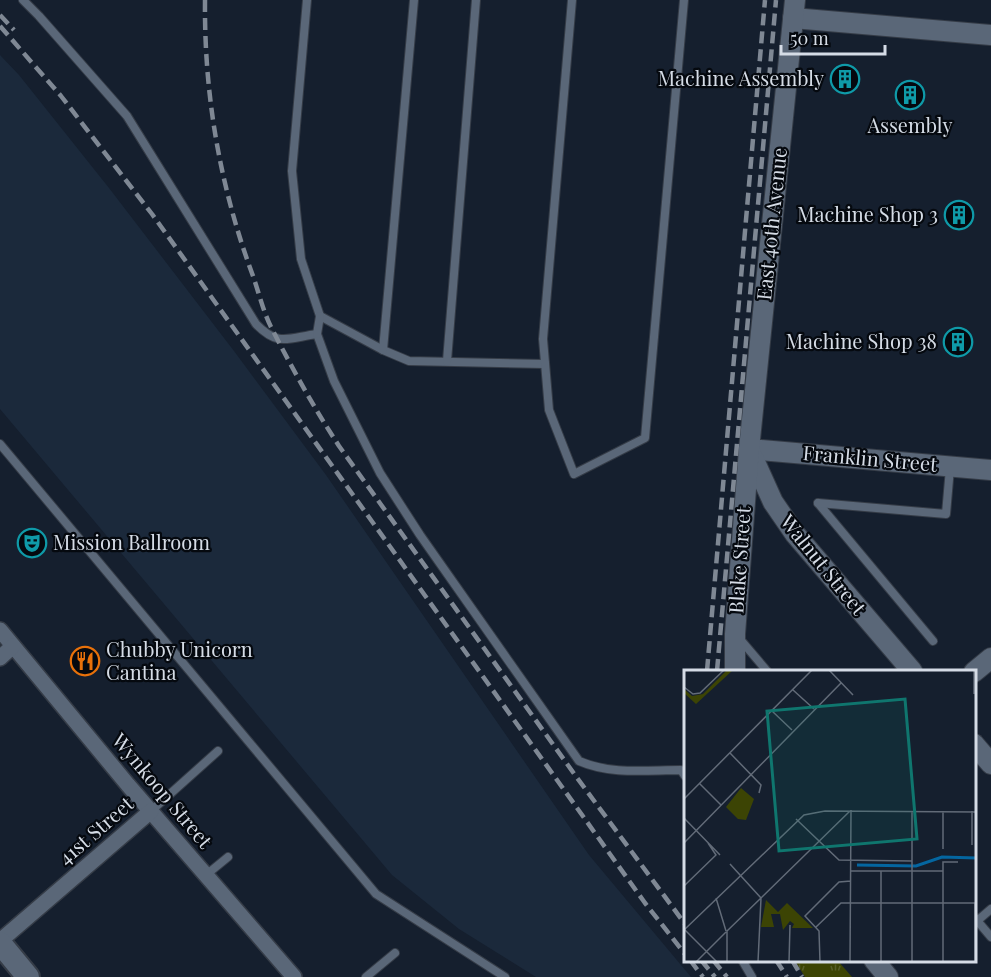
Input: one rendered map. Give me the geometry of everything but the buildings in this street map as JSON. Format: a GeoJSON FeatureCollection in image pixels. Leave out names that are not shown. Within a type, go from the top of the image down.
{"type":"FeatureCollection","features":[{"type":"Feature","properties":{"kind":"main road"},"geometry":{"type":"LineString","coordinates":[[0,942],[28,977]]}},
{"type":"Feature","properties":{"kind":"street"},"geometry":{"type":"LineString","coordinates":[[794,9],[991,35]]}},
{"type":"Feature","properties":{"kind":"street","name":"East 40th Avenue"},"geometry":{"type":"LineString","coordinates":[[749,449],[794,9]]}},
{"type":"Feature","properties":{"kind":"street","name":"Franklin Street"},"geometry":{"type":"LineString","coordinates":[[749,449],[991,470]]}},
{"type":"Feature","properties":{"kind":"street","name":"Blake Street"},"geometry":{"type":"LineString","coordinates":[[735,670],[735,633],[749,449]]}},
{"type":"Feature","properties":{"kind":"street","name":"Walnut Street"},"geometry":{"type":"LineString","coordinates":[[749,449],[773,502],[795,534],[911,670]]}},
{"type":"Feature","properties":{"kind":"street","name":"Wynkoop Street"},"geometry":{"type":"LineString","coordinates":[[0,630],[294,977]]}},
{"type":"Feature","properties":{"kind":"street"},"geometry":{"type":"LineString","coordinates":[[0,658],[13,646]]}},
{"type":"Feature","properties":{"kind":"street"},"geometry":{"type":"LineString","coordinates":[[976,671],[991,658]]}},
{"type":"Feature","properties":{"kind":"street"},"geometry":{"type":"LineString","coordinates":[[976,745],[991,764]]}},
{"type":"Feature","properties":{"kind":"street","name":"41st Street"},"geometry":{"type":"LineString","coordinates":[[0,942],[151,811]]}},
{"type":"Feature","properties":{"kind":"lane"},"geometry":{"type":"LineString","coordinates":[[23,0],[127,116],[256,324],[268,337],[279,340],[317,334]]}},
{"type":"Feature","properties":{"kind":"lane"},"geometry":{"type":"LineString","coordinates":[[307,0],[292,171],[301,259],[320,316],[317,334],[334,381],[380,473],[420,535],[579,761],[596,768],[681,770],[684,774]]}},
{"type":"Feature","properties":{"kind":"lane"},"geometry":{"type":"LineString","coordinates":[[383,350],[414,0]]}},
{"type":"Feature","properties":{"kind":"lane"},"geometry":{"type":"LineString","coordinates":[[447,362],[476,0]]}},
{"type":"Feature","properties":{"kind":"lane"},"geometry":{"type":"LineString","coordinates":[[572,0],[543,339],[549,410],[574,474],[645,438],[684,0]]}},
{"type":"Feature","properties":{"kind":"lane"},"geometry":{"type":"LineString","coordinates":[[320,316],[383,350],[409,361],[545,364]]}},
{"type":"Feature","properties":{"kind":"lane"},"geometry":{"type":"LineString","coordinates":[[0,444],[376,894],[505,977]]}},
{"type":"Feature","properties":{"kind":"lane"},"geometry":{"type":"LineString","coordinates":[[933,641],[818,503],[946,514],[951,467]]}},
{"type":"Feature","properties":{"kind":"lane"},"geometry":{"type":"LineString","coordinates":[[735,633],[766,670]]}},
{"type":"Feature","properties":{"kind":"lane","name":"41st Street"},"geometry":{"type":"LineString","coordinates":[[151,811],[218,751]]}},
{"type":"Feature","properties":{"kind":"lane"},"geometry":{"type":"LineString","coordinates":[[206,875],[228,857]]}},
{"type":"Feature","properties":{"kind":"lane"},"geometry":{"type":"LineString","coordinates":[[991,909],[976,919],[991,937]]}},
{"type":"Feature","properties":{"kind":"lane"},"geometry":{"type":"LineString","coordinates":[[366,977],[395,953]]}},
{"type":"Feature","properties":{"kind":"lane"},"geometry":{"type":"LineString","coordinates":[[743,962],[752,977]]}},
{"type":"Feature","properties":{"kind":"shaded area"},"geometry":{"type":"Polygon","coordinates":[[[0,55],[19,75],[109,188],[234,351],[326,475],[589,855],[691,977],[536,977],[459,929],[392,875],[0,409],[0,55]]]}},
{"type":"Feature","properties":{"kind":"green space"},"geometry":{"type":"Polygon","coordinates":[[[796,962],[839,962],[852,977],[805,977],[796,962]]]}},
{"type":"Feature","properties":{"kind":"railway"},"geometry":{"type":"LineString","coordinates":[[205,0],[207,71],[223,175],[241,242],[271,327],[339,446],[684,923]]}},
{"type":"Feature","properties":{"kind":"railway"},"geometry":{"type":"LineString","coordinates":[[707,670],[765,0]]}},
{"type":"Feature","properties":{"kind":"railway"},"geometry":{"type":"LineString","coordinates":[[717,670],[776,0]]}},
{"type":"Feature","properties":{"kind":"railway"},"geometry":{"type":"LineString","coordinates":[[0,15],[14,30]]}},
{"type":"Feature","properties":{"kind":"railway"},"geometry":{"type":"LineString","coordinates":[[0,26],[61,96],[152,214],[645,903],[684,953]]}},
{"type":"Feature","properties":{"kind":"railway"},"geometry":{"type":"LineString","coordinates":[[692,962],[703,977]]}},
{"type":"Feature","properties":{"kind":"railway"},"geometry":{"type":"LineString","coordinates":[[703,962],[715,977]]}},
{"type":"Feature","properties":{"kind":"railway"},"geometry":{"type":"LineString","coordinates":[[715,962],[727,977]]}},
{"type":"Feature","properties":{"kind":"railway"},"geometry":{"type":"LineString","coordinates":[[777,962],[787,977]]}},
{"type":"Feature","properties":{"kind":"railway"},"geometry":{"type":"LineString","coordinates":[[793,962],[802,977]]}},
{"type":"Feature","properties":{"kind":"place","name":"Machine Assembly"},"geometry":{"type":"Point","coordinates":[845,79]}},
{"type":"Feature","properties":{"kind":"place","name":"Assembly"},"geometry":{"type":"Point","coordinates":[910,95]}},
{"type":"Feature","properties":{"kind":"place","name":"Machine Shop 3"},"geometry":{"type":"Point","coordinates":[959,215]}},
{"type":"Feature","properties":{"kind":"place","name":"Machine Shop 38"},"geometry":{"type":"Point","coordinates":[958,342]}},
{"type":"Feature","properties":{"kind":"place","name":"Mission Ballroom"},"geometry":{"type":"Point","coordinates":[32,543]}},
{"type":"Feature","properties":{"kind":"place","name":"Chubby Unicorn Cantina"},"geometry":{"type":"Point","coordinates":[85,661]}}]}
